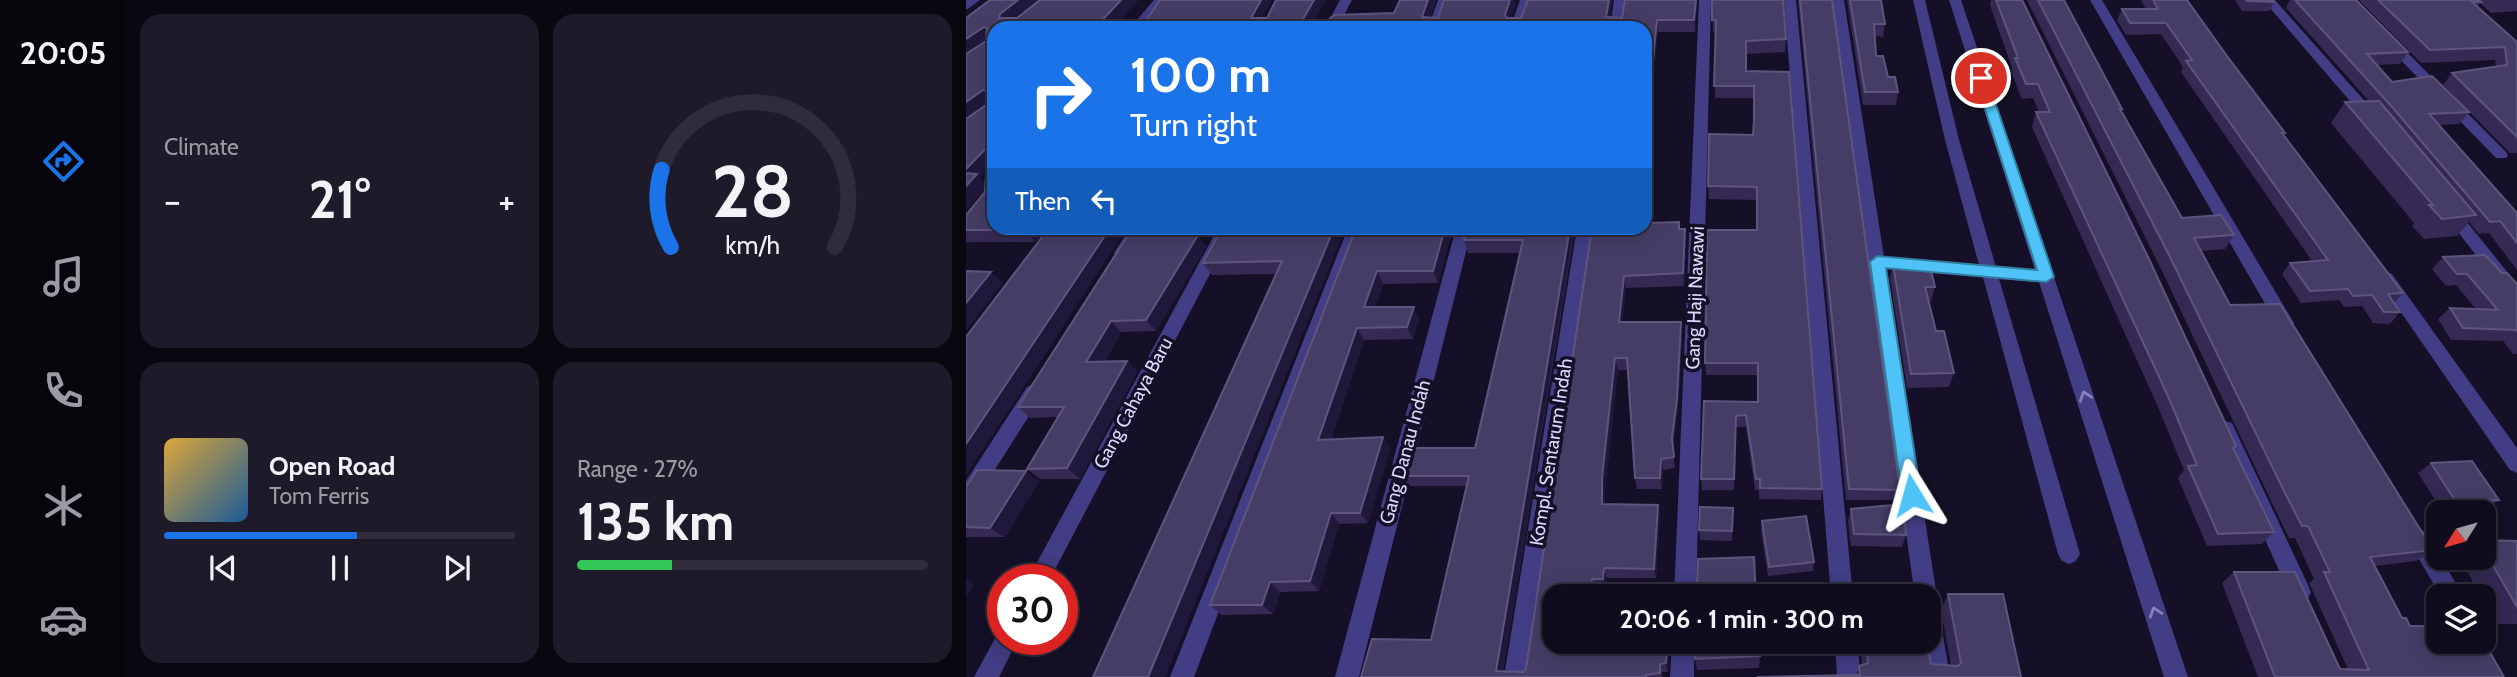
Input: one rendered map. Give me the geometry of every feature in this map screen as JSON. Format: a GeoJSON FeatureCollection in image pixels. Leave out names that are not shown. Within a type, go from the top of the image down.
{"type":"FeatureCollection","features":[{"type":"Feature","properties":{"kind":"street"},"geometry":{"type":"LineString","coordinates":[[966,6],[974,0]]}},
{"type":"Feature","properties":{"kind":"street"},"geometry":{"type":"LineString","coordinates":[[1142,21],[1160,0]]}},
{"type":"Feature","properties":{"kind":"street"},"geometry":{"type":"LineString","coordinates":[[1335,21],[1346,0]]}},
{"type":"Feature","properties":{"kind":"street"},"geometry":{"type":"LineString","coordinates":[[1436,21],[1444,0]]}},
{"type":"Feature","properties":{"kind":"street"},"geometry":{"type":"LineString","coordinates":[[1518,21],[1526,0]]}},
{"type":"Feature","properties":{"kind":"street"},"geometry":{"type":"LineString","coordinates":[[1617,21],[1620,0]]}},
{"type":"Feature","properties":{"kind":"street","name":"Gang Haji Nawawi"},"geometry":{"type":"LineString","coordinates":[[1685,584],[1705,0]]}},
{"type":"Feature","properties":{"kind":"street"},"geometry":{"type":"LineString","coordinates":[[1790,0],[1841,584]]}},
{"type":"Feature","properties":{"kind":"street"},"geometry":{"type":"LineString","coordinates":[[1838,0],[1924,584]]}},
{"type":"Feature","properties":{"kind":"street"},"geometry":{"type":"LineString","coordinates":[[1919,0],[1952,140],[2069,554]]}},
{"type":"Feature","properties":{"kind":"street"},"geometry":{"type":"LineString","coordinates":[[1955,0],[2176,677]]}},
{"type":"Feature","properties":{"kind":"street"},"geometry":{"type":"LineString","coordinates":[[2096,0],[2296,341]]}},
{"type":"Feature","properties":{"kind":"street"},"geometry":{"type":"LineString","coordinates":[[2271,2],[2386,134]]}},
{"type":"Feature","properties":{"kind":"street"},"geometry":{"type":"LineString","coordinates":[[2375,27],[2501,155]]}},
{"type":"Feature","properties":{"kind":"street"},"geometry":{"type":"LineString","coordinates":[[2444,203],[2517,296]]}},
{"type":"Feature","properties":{"kind":"street"},"geometry":{"type":"LineString","coordinates":[[1110,272],[1134,235]]}},
{"type":"Feature","properties":{"kind":"street"},"geometry":{"type":"LineString","coordinates":[[1144,235],[1157,238]]}},
{"type":"Feature","properties":{"kind":"street","name":"Gang Cahaya Baru"},"geometry":{"type":"LineString","coordinates":[[1047,564],[1218,235]]}},
{"type":"Feature","properties":{"kind":"street"},"geometry":{"type":"LineString","coordinates":[[1182,677],[1353,235]]}},
{"type":"Feature","properties":{"kind":"street","name":"Gang Danau Indah"},"geometry":{"type":"LineString","coordinates":[[1347,677],[1462,235]]}},
{"type":"Feature","properties":{"kind":"street","name":"Kompl. Sentarum Indah"},"geometry":{"type":"LineString","coordinates":[[1516,677],[1585,235]]}},
{"type":"Feature","properties":{"kind":"street"},"geometry":{"type":"LineString","coordinates":[[2374,261],[2517,464]]}},
{"type":"Feature","properties":{"kind":"street"},"geometry":{"type":"LineString","coordinates":[[1877,262],[2046,277]]}},
{"type":"Feature","properties":{"kind":"street"},"geometry":{"type":"LineString","coordinates":[[966,498],[1045,374]]}},
{"type":"Feature","properties":{"kind":"street"},"geometry":{"type":"LineString","coordinates":[[2216,410],[2308,610]]}},
{"type":"Feature","properties":{"kind":"street"},"geometry":{"type":"LineString","coordinates":[[2407,522],[2445,584]]}},
{"type":"Feature","properties":{"kind":"street"},"geometry":{"type":"LineString","coordinates":[[1682,677],[1683,654]]}},
{"type":"Feature","properties":{"kind":"street"},"geometry":{"type":"LineString","coordinates":[[1847,654],[1849,677]]}},
{"type":"Feature","properties":{"kind":"street"},"geometry":{"type":"LineString","coordinates":[[1934,654],[1938,677]]}},
{"type":"Feature","properties":{"kind":"street"},"geometry":{"type":"LineString","coordinates":[[986,677],[998,655]]}},
{"type":"Feature","properties":{"kind":"building"},"geometry":{"type":"Polygon","coordinates":[[[990,0],[1018,0],[1000,14],[999,18],[1017,18],[1040,0],[1121,0],[1102,21],[987,21],[987,28],[984,27],[966,39],[966,18],[990,0]]]}},
{"type":"Feature","properties":{"kind":"building"},"geometry":{"type":"Polygon","coordinates":[[[1160,0],[1261,0],[1251,18],[1267,18],[1276,0],[1314,0],[1302,21],[1146,21],[1160,0]]]}},
{"type":"Feature","properties":{"kind":"building"},"geometry":{"type":"Polygon","coordinates":[[[1400,0],[1428,0],[1422,17],[1438,18],[1444,0],[1510,0],[1505,15],[1507,18],[1521,18],[1528,0],[1609,0],[1606,17],[1622,18],[1625,0],[1696,0],[1694,20],[1657,20],[1652,70],[1652,21],[1329,21],[1335,15],[1394,13],[1400,0]]]}},
{"type":"Feature","properties":{"kind":"building"},"geometry":{"type":"Polygon","coordinates":[[[1712,0],[1783,0],[1786,39],[1746,41],[1746,71],[1789,72],[1822,489],[1760,488],[1760,479],[1756,479],[1746,415],[1736,416],[1734,479],[1701,479],[1704,401],[1758,402],[1758,363],[1705,363],[1707,230],[1757,230],[1757,187],[1708,186],[1709,134],[1753,135],[1754,120],[1754,86],[1714,86],[1716,20],[1712,20],[1712,0]]]}},
{"type":"Feature","properties":{"kind":"building"},"geometry":{"type":"Polygon","coordinates":[[[1800,0],[1832,0],[1900,490],[1849,489],[1800,0]]]}},
{"type":"Feature","properties":{"kind":"building"},"geometry":{"type":"Polygon","coordinates":[[[1850,0],[1881,0],[1885,24],[1874,24],[1876,56],[1883,56],[1888,77],[1895,77],[1898,92],[1865,92],[1850,0]]]}},
{"type":"Feature","properties":{"kind":"building"},"geometry":{"type":"Polygon","coordinates":[[[1996,0],[2022,0],[2148,257],[2236,446],[2233,448],[2274,532],[2218,534],[2188,466],[2197,465],[2167,394],[2036,112],[2050,112],[2038,84],[2026,84],[1996,0]]]}},
{"type":"Feature","properties":{"kind":"building"},"geometry":{"type":"Polygon","coordinates":[[[2038,0],[2064,0],[2120,109],[2182,218],[2221,215],[2234,235],[2194,238],[2230,305],[2280,304],[2426,539],[2426,551],[2370,557],[2402,618],[2406,618],[2410,626],[2426,626],[2426,654],[2491,654],[2504,677],[2275,677],[2234,572],[2295,572],[2340,669],[2369,670],[2324,572],[2330,572],[2308,526],[2302,526],[2285,493],[2169,255],[2038,0]]]}},
{"type":"Feature","properties":{"kind":"building"},"geometry":{"type":"Polygon","coordinates":[[[2153,0],[2187,0],[2285,133],[2282,133],[2403,293],[2388,294],[2400,312],[2384,312],[2372,295],[2353,296],[2348,289],[2310,291],[2290,263],[2328,260],[2186,61],[2192,60],[2166,23],[2130,23],[2122,9],[2158,9],[2153,0]]]}},
{"type":"Feature","properties":{"kind":"building"},"geometry":{"type":"Polygon","coordinates":[[[2273,0],[2274,2],[2247,1],[2273,0]]]}},
{"type":"Feature","properties":{"kind":"building"},"geometry":{"type":"Polygon","coordinates":[[[2295,0],[2356,0],[2408,52],[2367,54],[2392,82],[2432,76],[2469,112],[2429,114],[2517,213],[2517,243],[2500,221],[2490,222],[2393,108],[2295,0]]]}},
{"type":"Feature","properties":{"kind":"building"},"geometry":{"type":"Polygon","coordinates":[[[2378,0],[2479,0],[2481,2],[2472,2],[2517,42],[2517,137],[2452,73],[2507,65],[2505,47],[2430,50],[2378,0]]]}},
{"type":"Feature","properties":{"kind":"building"},"geometry":{"type":"Polygon","coordinates":[[[987,28],[987,147],[966,169],[966,119],[986,105],[986,90],[966,102],[966,54],[986,41],[987,28]]]}},
{"type":"Feature","properties":{"kind":"building"},"geometry":{"type":"Polygon","coordinates":[[[2379,101],[2476,215],[2442,219],[2345,102],[2379,101]]]}},
{"type":"Feature","properties":{"kind":"building"},"geometry":{"type":"Polygon","coordinates":[[[966,173],[977,174],[966,186],[966,173]]]}},
{"type":"Feature","properties":{"kind":"building"},"geometry":{"type":"Polygon","coordinates":[[[987,174],[987,230],[966,230],[966,215],[985,192],[987,174]]]}},
{"type":"Feature","properties":{"kind":"building"},"geometry":{"type":"Polygon","coordinates":[[[1679,222],[1679,229],[1685,229],[1683,273],[1624,276],[1619,322],[1681,322],[1672,438],[1674,457],[1661,459],[1660,478],[1635,478],[1627,358],[1615,358],[1602,478],[1602,504],[1658,505],[1654,569],[1604,568],[1603,579],[1592,579],[1591,584],[1542,584],[1542,654],[1667,654],[1666,663],[1660,664],[1660,673],[1646,677],[1361,677],[1372,639],[1431,640],[1469,476],[1403,476],[1410,448],[1475,448],[1523,240],[1464,240],[1465,235],[1569,235],[1496,671],[1523,672],[1526,669],[1591,235],[1652,235],[1652,223],[1679,222]]]}},
{"type":"Feature","properties":{"kind":"building"},"geometry":{"type":"Polygon","coordinates":[[[1044,235],[1105,235],[966,444],[966,337],[1044,235]]]}},
{"type":"Feature","properties":{"kind":"building"},"geometry":{"type":"Polygon","coordinates":[[[1128,235],[1198,235],[1146,320],[1111,321],[1086,362],[1127,361],[1067,468],[1027,469],[1064,407],[1018,407],[1128,235]]]}},
{"type":"Feature","properties":{"kind":"building"},"geometry":{"type":"Polygon","coordinates":[[[1218,235],[1331,235],[1148,677],[1093,677],[1282,261],[1203,263],[1218,235]]]}},
{"type":"Feature","properties":{"kind":"building"},"geometry":{"type":"Polygon","coordinates":[[[1353,235],[1443,235],[1433,271],[1377,271],[1364,307],[1414,307],[1407,327],[1357,328],[1318,440],[1383,437],[1360,513],[1331,513],[1310,581],[1270,582],[1262,605],[1210,605],[1353,235]]]}},
{"type":"Feature","properties":{"kind":"building"},"geometry":{"type":"Polygon","coordinates":[[[2485,255],[2517,284],[2517,332],[2463,328],[2450,308],[2498,310],[2467,274],[2457,274],[2443,257],[2485,255]]]}},
{"type":"Feature","properties":{"kind":"building"},"geometry":{"type":"Polygon","coordinates":[[[1929,262],[1935,287],[1925,287],[1936,331],[1944,331],[1954,373],[1911,374],[1893,264],[1929,262]]]}},
{"type":"Feature","properties":{"kind":"building"},"geometry":{"type":"Polygon","coordinates":[[[966,271],[991,272],[966,303],[966,271]]]}},
{"type":"Feature","properties":{"kind":"building"},"geometry":{"type":"Polygon","coordinates":[[[2472,461],[2499,500],[2455,500],[2431,463],[2472,461]]]}},
{"type":"Feature","properties":{"kind":"building"},"geometry":{"type":"Polygon","coordinates":[[[977,470],[1026,471],[990,528],[966,527],[966,487],[977,470]]]}},
{"type":"Feature","properties":{"kind":"building"},"geometry":{"type":"Polygon","coordinates":[[[1903,504],[1906,535],[1854,534],[1851,509],[1903,504]]]}},
{"type":"Feature","properties":{"kind":"building"},"geometry":{"type":"Polygon","coordinates":[[[1700,507],[1733,508],[1732,531],[1699,530],[1700,507]]]}},
{"type":"Feature","properties":{"kind":"building"},"geometry":{"type":"Polygon","coordinates":[[[1806,516],[1814,562],[1769,567],[1762,521],[1806,516]]]}},
{"type":"Feature","properties":{"kind":"building"},"geometry":{"type":"Polygon","coordinates":[[[2496,540],[2517,541],[2517,607],[2496,570],[2496,540]]]}},
{"type":"Feature","properties":{"kind":"building"},"geometry":{"type":"Polygon","coordinates":[[[1754,557],[1755,584],[1697,584],[1698,559],[1754,557]]]}},
{"type":"Feature","properties":{"kind":"building"},"geometry":{"type":"Polygon","coordinates":[[[1948,594],[2003,594],[2021,677],[1757,677],[1860,675],[1859,666],[1868,663],[1867,654],[1929,654],[1931,664],[1958,666],[1961,663],[1948,594]]]}},
{"type":"Feature","properties":{"kind":"building"},"geometry":{"type":"Polygon","coordinates":[[[1695,654],[1760,656],[1695,659],[1695,654]]]}},
{"type":"Feature","properties":{"kind":"route"},"geometry":{"type":"LineString","coordinates":[[1912,495],[1877,262],[2046,277],[1981,78]]}}]}
